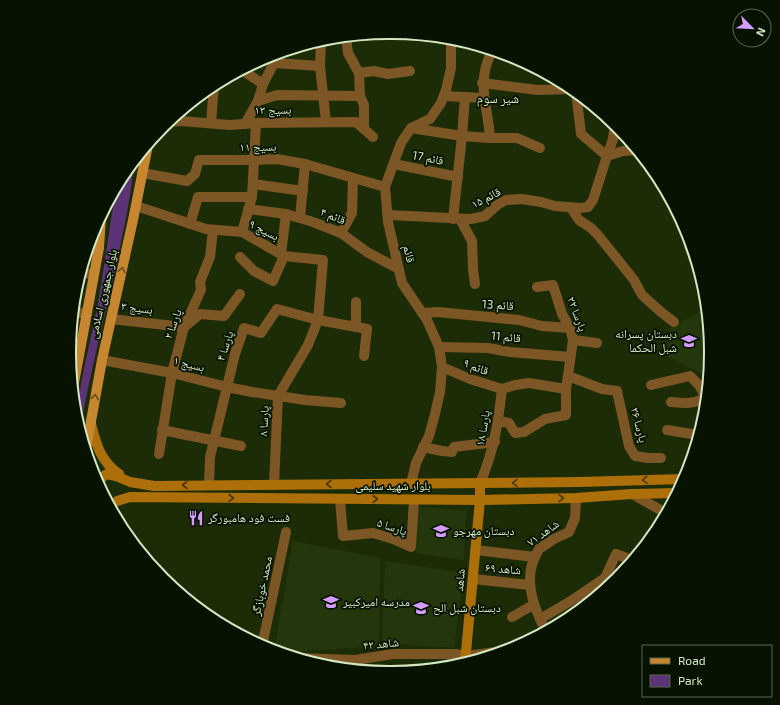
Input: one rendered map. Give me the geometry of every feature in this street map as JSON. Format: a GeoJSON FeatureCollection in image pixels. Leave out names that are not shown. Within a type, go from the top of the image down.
{"type":"FeatureCollection","features":[{"type":"Feature","properties":{"kind":"main road","name":"بلوار جمهوری اسلامی"},"geometry":{"type":"LineString","coordinates":[[88,438],[102,360],[146,156]]}},
{"type":"Feature","properties":{"kind":"main road"},"geometry":{"type":"LineString","coordinates":[[140,163],[143,170]]}},
{"type":"Feature","properties":{"kind":"main road","name":"بلوار جمهوری اسلامی"},"geometry":{"type":"LineString","coordinates":[[77,368],[99,248],[98,239]]}},
{"type":"Feature","properties":{"kind":"main road"},"geometry":{"type":"LineString","coordinates":[[91,424],[97,448],[110,468],[130,482]]}},
{"type":"Feature","properties":{"kind":"main road"},"geometry":{"type":"LineString","coordinates":[[102,477],[107,474],[130,482]]}},
{"type":"Feature","properties":{"kind":"main road","name":"بلوار شهید سلیمی"},"geometry":{"type":"LineString","coordinates":[[130,482],[154,486],[580,482],[677,479]]}},
{"type":"Feature","properties":{"kind":"main road","name":"شاهد"},"geometry":{"type":"LineString","coordinates":[[465,656],[480,500],[480,483]]}},
{"type":"Feature","properties":{"kind":"main road","name":"بلوار شهید سلیمی"},"geometry":{"type":"LineString","coordinates":[[115,501],[130,498],[480,500],[576,498],[670,493]]}},
{"type":"Feature","properties":{"kind":"street"},"geometry":{"type":"LineString","coordinates":[[347,42],[348,53],[359,73],[360,96],[364,105],[364,129]]}},
{"type":"Feature","properties":{"kind":"street"},"geometry":{"type":"LineString","coordinates":[[411,128],[430,119],[441,103],[451,68],[451,45]]}},
{"type":"Feature","properties":{"kind":"street"},"geometry":{"type":"LineString","coordinates":[[321,47],[320,66],[326,122]]}},
{"type":"Feature","properties":{"kind":"street"},"geometry":{"type":"LineString","coordinates":[[490,56],[486,64],[482,83],[490,138]]}},
{"type":"Feature","properties":{"kind":"street"},"geometry":{"type":"LineString","coordinates":[[279,60],[320,66]]}},
{"type":"Feature","properties":{"kind":"street"},"geometry":{"type":"LineString","coordinates":[[245,124],[258,101],[263,84],[274,62]]}},
{"type":"Feature","properties":{"kind":"street"},"geometry":{"type":"LineString","coordinates":[[359,73],[374,71],[388,74],[410,71]]}},
{"type":"Feature","properties":{"kind":"street"},"geometry":{"type":"LineString","coordinates":[[247,73],[263,84]]}},
{"type":"Feature","properties":{"kind":"street"},"geometry":{"type":"LineString","coordinates":[[482,83],[538,90],[561,90]]}},
{"type":"Feature","properties":{"kind":"street"},"geometry":{"type":"LineString","coordinates":[[211,123],[212,95]]}},
{"type":"Feature","properties":{"kind":"street"},"geometry":{"type":"LineString","coordinates":[[258,101],[277,95],[360,96]]}},
{"type":"Feature","properties":{"kind":"street"},"geometry":{"type":"LineString","coordinates":[[444,96],[484,98]]}},
{"type":"Feature","properties":{"kind":"street"},"geometry":{"type":"LineString","coordinates":[[465,97],[458,177],[457,219],[472,241],[475,284]]}},
{"type":"Feature","properties":{"kind":"street"},"geometry":{"type":"LineString","coordinates":[[577,101],[581,134],[607,156]]}},
{"type":"Feature","properties":{"kind":"street","name":"بسیج ۱۳"},"geometry":{"type":"LineString","coordinates":[[179,121],[230,125],[256,123],[356,122],[373,137]]}},
{"type":"Feature","properties":{"kind":"street"},"geometry":{"type":"LineString","coordinates":[[242,232],[252,197],[256,123]]}},
{"type":"Feature","properties":{"kind":"street"},"geometry":{"type":"LineString","coordinates":[[411,128],[462,136],[516,138],[540,148]]}},
{"type":"Feature","properties":{"kind":"street","name":"قائم"},"geometry":{"type":"LineString","coordinates":[[410,484],[416,463],[424,447],[436,414],[442,367],[439,347],[427,320],[402,283],[388,215],[385,187],[401,143],[411,128]]}},
{"type":"Feature","properties":{"kind":"street"},"geometry":{"type":"LineString","coordinates":[[607,156],[614,133]]}},
{"type":"Feature","properties":{"kind":"street"},"geometry":{"type":"LineString","coordinates":[[607,156],[630,150]]}},
{"type":"Feature","properties":{"kind":"street","name":"قائم ۱۵"},"geometry":{"type":"LineString","coordinates":[[388,215],[471,220],[485,216],[496,205],[506,200],[522,200],[570,208],[588,207],[592,200],[607,156]]}},
{"type":"Feature","properties":{"kind":"street","name":"بسیج ۱۱"},"geometry":{"type":"LineString","coordinates":[[143,170],[188,181],[195,174],[199,160],[254,160],[277,158],[305,164],[385,187]]}},
{"type":"Feature","properties":{"kind":"street"},"geometry":{"type":"LineString","coordinates":[[300,218],[305,164]]}},
{"type":"Feature","properties":{"kind":"street","name":"قائم 17"},"geometry":{"type":"LineString","coordinates":[[394,164],[458,177]]}},
{"type":"Feature","properties":{"kind":"street"},"geometry":{"type":"LineString","coordinates":[[341,233],[352,213],[353,178]]}},
{"type":"Feature","properties":{"kind":"street"},"geometry":{"type":"LineString","coordinates":[[253,184],[303,191]]}},
{"type":"Feature","properties":{"kind":"street"},"geometry":{"type":"LineString","coordinates":[[190,224],[198,197],[252,197]]}},
{"type":"Feature","properties":{"kind":"street","name":"بسیج ۹"},"geometry":{"type":"LineString","coordinates":[[136,206],[206,229],[242,232],[282,255],[323,260],[318,320]]}},
{"type":"Feature","properties":{"kind":"street"},"geometry":{"type":"LineString","coordinates":[[570,208],[579,220],[598,235],[634,280],[642,295],[674,322]]}},
{"type":"Feature","properties":{"kind":"street","name":"قائم ۴"},"geometry":{"type":"LineString","coordinates":[[248,209],[286,214],[341,233],[367,252],[399,269]]}},
{"type":"Feature","properties":{"kind":"street"},"geometry":{"type":"LineString","coordinates":[[240,258],[254,271],[273,281],[282,255],[286,214]]}},
{"type":"Feature","properties":{"kind":"street","name":"پارسا ۲"},"geometry":{"type":"LineString","coordinates":[[159,454],[172,373],[184,327],[201,290],[200,282],[210,257],[213,230]]}},
{"type":"Feature","properties":{"kind":"street"},"geometry":{"type":"LineString","coordinates":[[87,273],[94,274]]}},
{"type":"Feature","properties":{"kind":"street","name":"پارسا ۲۲"},"geometry":{"type":"LineString","coordinates":[[498,421],[509,423],[515,434],[524,432],[545,419],[566,416],[566,389],[573,340],[570,328],[562,314],[553,285],[537,287]]}},
{"type":"Feature","properties":{"kind":"street"},"geometry":{"type":"LineString","coordinates":[[184,327],[200,314],[224,316],[240,294]]}},
{"type":"Feature","properties":{"kind":"street"},"geometry":{"type":"LineString","coordinates":[[356,302],[356,327],[367,329],[364,356]]}},
{"type":"Feature","properties":{"kind":"street","name":"پارسا ۴"},"geometry":{"type":"LineString","coordinates":[[209,485],[210,457],[235,354],[244,328],[261,333],[277,309],[318,320],[356,327]]}},
{"type":"Feature","properties":{"kind":"street","name":"قائم 13"},"geometry":{"type":"LineString","coordinates":[[422,313],[438,312],[519,320],[542,326],[570,328]]}},
{"type":"Feature","properties":{"kind":"street"},"geometry":{"type":"LineString","coordinates":[[79,313],[87,314]]}},
{"type":"Feature","properties":{"kind":"street","name":"بسیج ۳"},"geometry":{"type":"LineString","coordinates":[[111,319],[184,327]]}},
{"type":"Feature","properties":{"kind":"street","name":"پارسا ۸"},"geometry":{"type":"LineString","coordinates":[[274,485],[278,396],[308,345],[318,320]]}},
{"type":"Feature","properties":{"kind":"street"},"geometry":{"type":"LineString","coordinates":[[573,340],[597,343]]}},
{"type":"Feature","properties":{"kind":"street"},"geometry":{"type":"LineString","coordinates":[[76,345],[81,346]]}},
{"type":"Feature","properties":{"kind":"street","name":"قائم 11"},"geometry":{"type":"LineString","coordinates":[[439,347],[488,348],[510,352],[570,357]]}},
{"type":"Feature","properties":{"kind":"street","name":"بسیج ۱"},"geometry":{"type":"LineString","coordinates":[[102,360],[172,373],[227,387],[305,400],[341,403]]}},
{"type":"Feature","properties":{"kind":"street","name":"قائم ۹"},"geometry":{"type":"LineString","coordinates":[[442,367],[502,390]]}},
{"type":"Feature","properties":{"kind":"street","name":"پارسا ۲۶"},"geometry":{"type":"LineString","coordinates":[[568,376],[602,388],[617,391],[629,446],[635,456],[661,458]]}},
{"type":"Feature","properties":{"kind":"street"},"geometry":{"type":"LineString","coordinates":[[651,385],[690,376],[701,390]]}},
{"type":"Feature","properties":{"kind":"street"},"geometry":{"type":"LineString","coordinates":[[502,390],[529,382],[566,389]]}},
{"type":"Feature","properties":{"kind":"street","name":"پارسا ۱۸"},"geometry":{"type":"LineString","coordinates":[[480,483],[495,442],[502,390]]}},
{"type":"Feature","properties":{"kind":"street"},"geometry":{"type":"LineString","coordinates":[[671,402],[686,404],[700,400]]}},
{"type":"Feature","properties":{"kind":"street"},"geometry":{"type":"LineString","coordinates":[[162,430],[240,446]]}},
{"type":"Feature","properties":{"kind":"street"},"geometry":{"type":"LineString","coordinates":[[667,430],[693,434]]}},
{"type":"Feature","properties":{"kind":"street"},"geometry":{"type":"LineString","coordinates":[[424,447],[452,452],[454,447],[495,442]]}},
{"type":"Feature","properties":{"kind":"street"},"geometry":{"type":"LineString","coordinates":[[632,494],[660,511]]}},
{"type":"Feature","properties":{"kind":"street","name":"شاهد ۷۱"},"geometry":{"type":"LineString","coordinates":[[475,550],[535,557],[539,549],[568,532],[575,518],[576,498]]}},
{"type":"Feature","properties":{"kind":"street","name":"پارسا ۵"},"geometry":{"type":"LineString","coordinates":[[340,499],[343,536],[373,533],[393,539],[411,547],[414,500]]}},
{"type":"Feature","properties":{"kind":"street","name":"محمد خوبازگر"},"geometry":{"type":"LineString","coordinates":[[263,639],[286,532]]}},
{"type":"Feature","properties":{"kind":"street"},"geometry":{"type":"LineString","coordinates":[[540,620],[605,578],[616,554],[627,558]]}},
{"type":"Feature","properties":{"kind":"street"},"geometry":{"type":"LineString","coordinates":[[535,557],[532,563],[530,584],[533,605],[543,626]]}},
{"type":"Feature","properties":{"kind":"street","name":"شاهد ۶۹"},"geometry":{"type":"LineString","coordinates":[[473,579],[530,584]]}},
{"type":"Feature","properties":{"kind":"street"},"geometry":{"type":"LineString","coordinates":[[512,618],[533,605]]}},
{"type":"Feature","properties":{"kind":"street","name":"شاهد ۴۲"},"geometry":{"type":"LineString","coordinates":[[355,664],[394,654],[455,654],[461,658]]}},
{"type":"Feature","properties":{"kind":"shaded area","name":"دبستان پسرانه شبل الحکما"},"geometry":{"type":"Polygon","coordinates":[[[700,312],[704,352],[703,376],[699,372],[665,355],[670,328],[700,312]]]}},
{"type":"Feature","properties":{"kind":"shaded area","name":"دبستان مهرجو"},"geometry":{"type":"Polygon","coordinates":[[[417,507],[466,510],[464,560],[416,553],[417,507]]]}},
{"type":"Feature","properties":{"kind":"shaded area","name":"مدرسه امیرکبیر"},"geometry":{"type":"Polygon","coordinates":[[[293,541],[380,558],[379,646],[298,652],[275,644],[293,541]]]}},
{"type":"Feature","properties":{"kind":"shaded area","name":"دبستان شبل الح"},"geometry":{"type":"Polygon","coordinates":[[[385,561],[464,573],[454,648],[382,643],[385,561]]]}},
{"type":"Feature","properties":{"kind":"green space"},"geometry":{"type":"Polygon","coordinates":[[[132,174],[127,214],[83,414],[79,395],[98,304],[113,207],[132,174]]]}},
{"type":"Feature","properties":{"kind":"place","name":"دبستان پسرانه شبل الحکما"},"geometry":{"type":"Point","coordinates":[689,341]}},
{"type":"Feature","properties":{"kind":"place","name":"فست فود هامبورگر"},"geometry":{"type":"Point","coordinates":[196,518]}},
{"type":"Feature","properties":{"kind":"place","name":"دبستان مهرجو"},"geometry":{"type":"Point","coordinates":[441,531]}},
{"type":"Feature","properties":{"kind":"place","name":"مدرسه امیرکبیر"},"geometry":{"type":"Point","coordinates":[331,602]}},
{"type":"Feature","properties":{"kind":"place","name":"دبستان شبل الح"},"geometry":{"type":"Point","coordinates":[421,608]}},
{"type":"Feature","properties":{"kind":"district","name":"شیر سوم"},"geometry":{"type":"Point","coordinates":[498,98]}}]}
